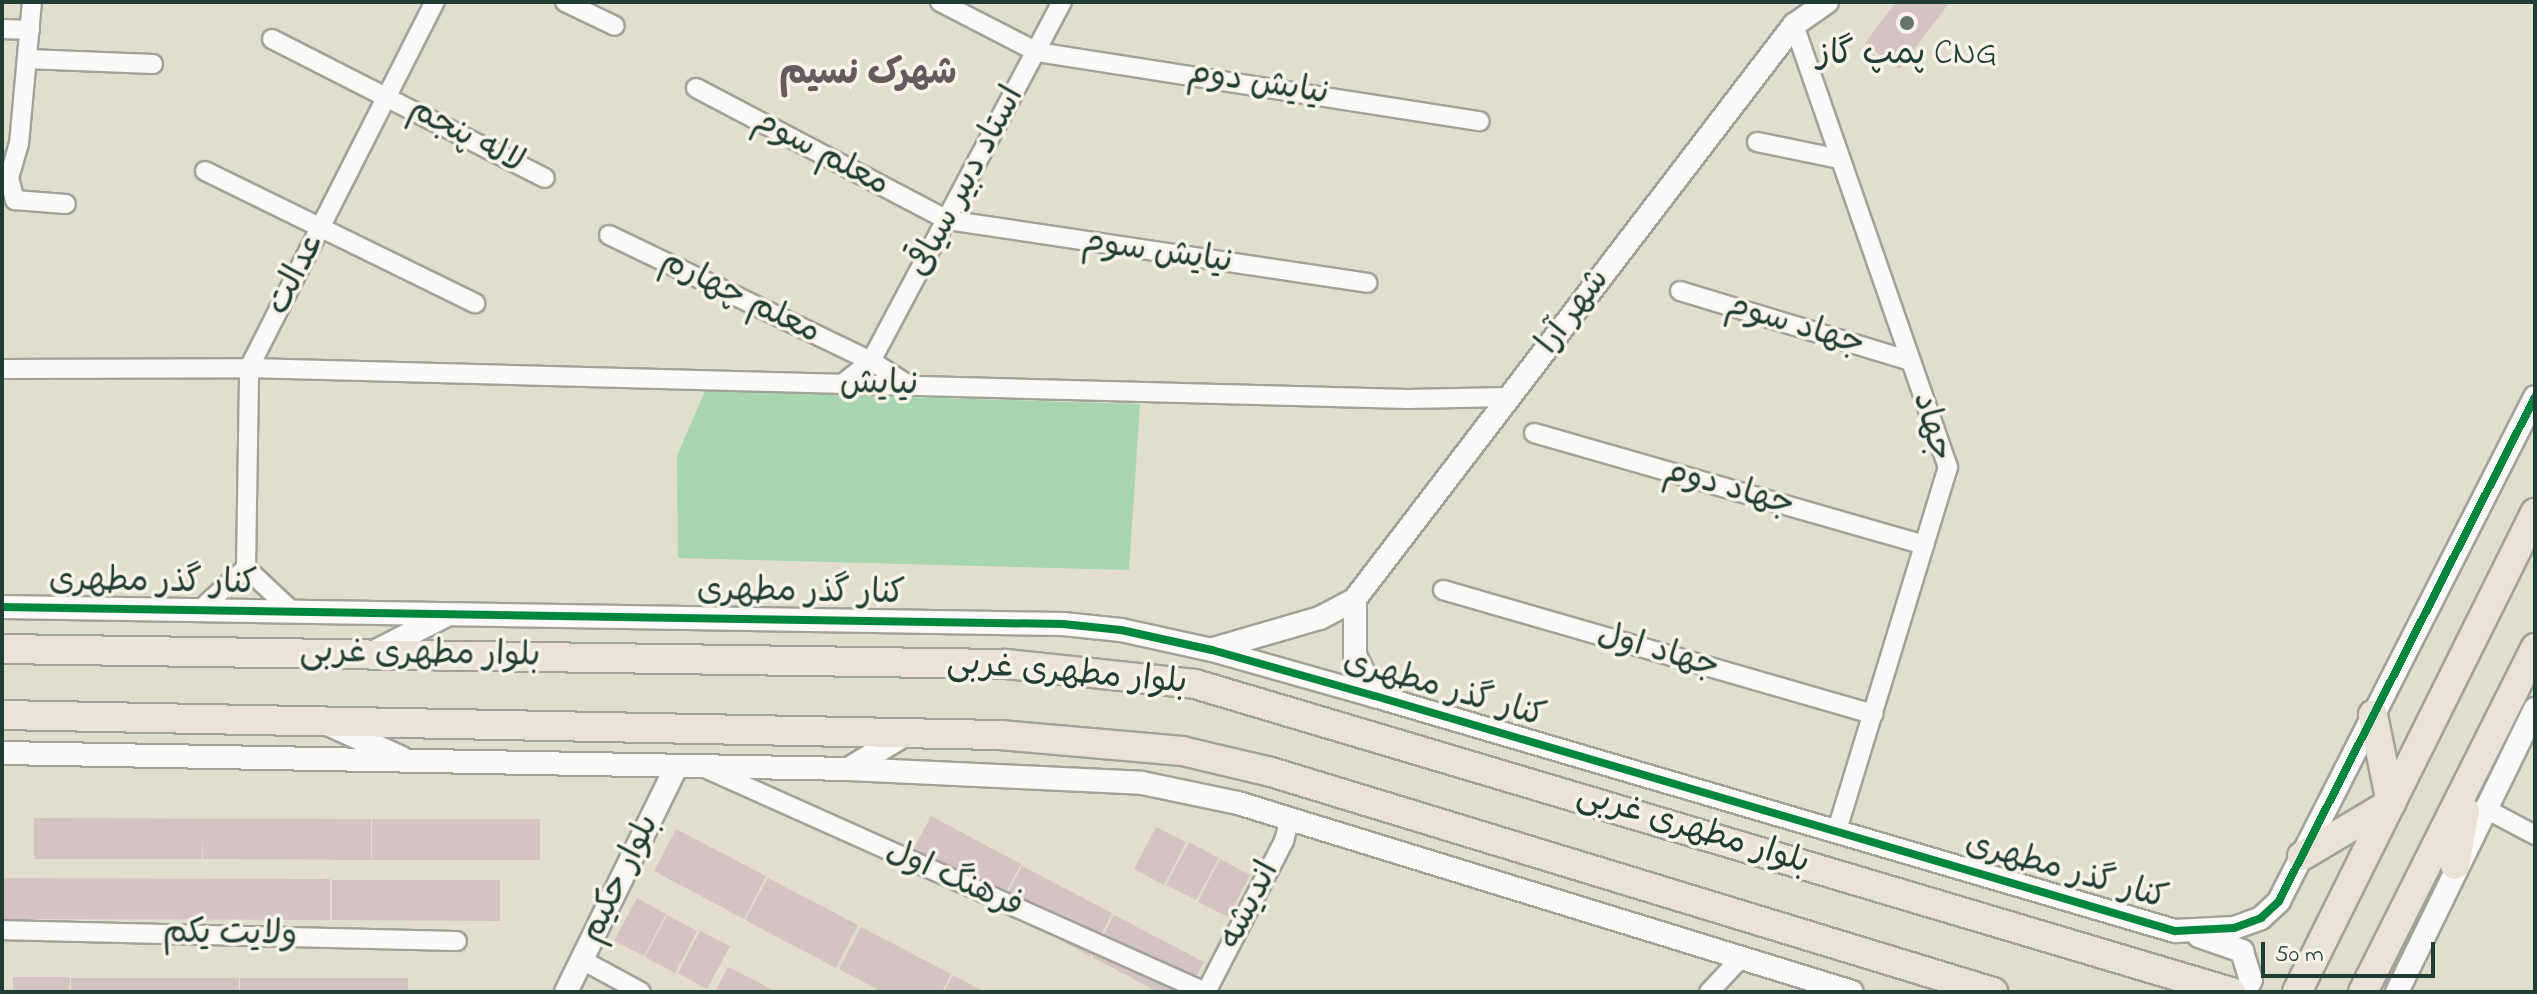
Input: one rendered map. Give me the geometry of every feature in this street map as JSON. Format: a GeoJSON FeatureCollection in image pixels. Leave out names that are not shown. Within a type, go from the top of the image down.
{"type":"FeatureCollection","features":[{"type":"Feature","properties":{"kind":"main road"},"geometry":{"type":"LineString","coordinates":[[2297,991],[2535,513]]}},
{"type":"Feature","properties":{"kind":"main road"},"geometry":{"type":"LineString","coordinates":[[2363,992],[2535,648]]}},
{"type":"Feature","properties":{"kind":"main road","name":"بلوار مطهری غربی"},"geometry":{"type":"LineString","coordinates":[[6,657],[370,654],[1006,664],[1195,684],[2242,988]]}},
{"type":"Feature","properties":{"kind":"main road","name":"بلوار مطهری غربی"},"geometry":{"type":"LineString","coordinates":[[6,708],[323,722],[908,733],[1078,740],[1182,751],[1271,772],[1993,992]]}},
{"type":"Feature","properties":{"kind":"main road"},"geometry":{"type":"LineString","coordinates":[[2373,715],[2391,803]]}},
{"type":"Feature","properties":{"kind":"main road"},"geometry":{"type":"LineString","coordinates":[[2455,865],[2473,773]]}},
{"type":"Feature","properties":{"kind":"main road"},"geometry":{"type":"LineString","coordinates":[[2302,856],[2391,803]]}},
{"type":"Feature","properties":{"kind":"street"},"geometry":{"type":"LineString","coordinates":[[32,2],[19,144],[5,180],[15,200],[66,204]]}},
{"type":"Feature","properties":{"kind":"street","name":"عدالت"},"geometry":{"type":"LineString","coordinates":[[246,568],[249,368],[435,2]]}},
{"type":"Feature","properties":{"kind":"street"},"geometry":{"type":"LineString","coordinates":[[565,2],[615,26]]}},
{"type":"Feature","properties":{"kind":"street","name":"نیایش دوم"},"geometry":{"type":"LineString","coordinates":[[940,2],[1037,52],[1480,121]]}},
{"type":"Feature","properties":{"kind":"street","name":"استاد دبیر سیاقی"},"geometry":{"type":"LineString","coordinates":[[871,361],[1062,2]]}},
{"type":"Feature","properties":{"kind":"street"},"geometry":{"type":"LineString","coordinates":[[1794,2],[1794,25]]}},
{"type":"Feature","properties":{"kind":"street","name":"شهر آرا"},"geometry":{"type":"LineString","coordinates":[[1355,599],[1794,25],[1827,2]]}},
{"type":"Feature","properties":{"kind":"street","name":"جهاد"},"geometry":{"type":"LineString","coordinates":[[1794,25],[1948,467],[1836,833]]}},
{"type":"Feature","properties":{"kind":"street"},"geometry":{"type":"LineString","coordinates":[[2,29],[30,30]]}},
{"type":"Feature","properties":{"kind":"street","name":"لاله پنجم"},"geometry":{"type":"LineString","coordinates":[[272,39],[545,178]]}},
{"type":"Feature","properties":{"kind":"street"},"geometry":{"type":"LineString","coordinates":[[27,59],[153,64]]}},
{"type":"Feature","properties":{"kind":"street","name":"معلم سوم"},"geometry":{"type":"LineString","coordinates":[[696,88],[947,220]]}},
{"type":"Feature","properties":{"kind":"street"},"geometry":{"type":"LineString","coordinates":[[1757,142],[1840,159]]}},
{"type":"Feature","properties":{"kind":"street"},"geometry":{"type":"LineString","coordinates":[[205,171],[475,303]]}},
{"type":"Feature","properties":{"kind":"street","name":"نیایش سوم"},"geometry":{"type":"LineString","coordinates":[[947,220],[1367,283]]}},
{"type":"Feature","properties":{"kind":"street","name":"معلم چهارم"},"geometry":{"type":"LineString","coordinates":[[609,235],[871,361],[908,385]]}},
{"type":"Feature","properties":{"kind":"street","name":"جهاد سوم"},"geometry":{"type":"LineString","coordinates":[[1680,291],[1911,361]]}},
{"type":"Feature","properties":{"kind":"street"},"geometry":{"type":"LineString","coordinates":[[842,384],[871,361]]}},
{"type":"Feature","properties":{"kind":"street","name":"نيايش"},"geometry":{"type":"LineString","coordinates":[[2,369],[249,368],[1408,399],[1509,397]]}},
{"type":"Feature","properties":{"kind":"street","name":"کنار گذر مطهری"},"geometry":{"type":"LineString","coordinates":[[2,607],[1063,624],[1212,650],[2175,931],[2234,928],[2261,918],[2279,901],[2535,397]]}},
{"type":"Feature","properties":{"kind":"street","name":"جهاد دوم"},"geometry":{"type":"LineString","coordinates":[[1534,433],[1924,545]]}},
{"type":"Feature","properties":{"kind":"street"},"geometry":{"type":"LineString","coordinates":[[200,610],[246,568],[292,611]]}},
{"type":"Feature","properties":{"kind":"street","name":"جهاد اول"},"geometry":{"type":"LineString","coordinates":[[1443,590],[1873,714]]}},
{"type":"Feature","properties":{"kind":"street"},"geometry":{"type":"LineString","coordinates":[[1212,650],[1320,618],[1355,599],[1355,655],[1375,696]]}},
{"type":"Feature","properties":{"kind":"street"},"geometry":{"type":"LineString","coordinates":[[370,654],[449,613]]}},
{"type":"Feature","properties":{"kind":"street"},"geometry":{"type":"LineString","coordinates":[[2397,992],[2455,865],[2535,709]]}},
{"type":"Feature","properties":{"kind":"street"},"geometry":{"type":"LineString","coordinates":[[323,722],[410,761]]}},
{"type":"Feature","properties":{"kind":"street"},"geometry":{"type":"LineString","coordinates":[[849,769],[908,733]]}},
{"type":"Feature","properties":{"kind":"street"},"geometry":{"type":"LineString","coordinates":[[2,753],[849,769],[1142,783],[1290,818],[1852,992]]}},
{"type":"Feature","properties":{"kind":"street","name":"بلوار حکیم"},"geometry":{"type":"LineString","coordinates":[[565,991],[676,767]]}},
{"type":"Feature","properties":{"kind":"street","name":"فرهنگ اول"},"geometry":{"type":"LineString","coordinates":[[703,767],[1206,992]]}},
{"type":"Feature","properties":{"kind":"street"},"geometry":{"type":"LineString","coordinates":[[2484,808],[2535,835]]}},
{"type":"Feature","properties":{"kind":"street","name":"اندیشه"},"geometry":{"type":"LineString","coordinates":[[1206,992],[1284,841],[1290,818]]}},
{"type":"Feature","properties":{"kind":"street","name":"ولایت یکم"},"geometry":{"type":"LineString","coordinates":[[2,930],[457,941]]}},
{"type":"Feature","properties":{"kind":"street"},"geometry":{"type":"LineString","coordinates":[[2175,931],[2242,951],[2242,988]]}},
{"type":"Feature","properties":{"kind":"street"},"geometry":{"type":"LineString","coordinates":[[1709,992],[1740,959]]}},
{"type":"Feature","properties":{"kind":"street"},"geometry":{"type":"LineString","coordinates":[[582,960],[641,992]]}},
{"type":"Feature","properties":{"kind":"green space"},"geometry":{"type":"Polygon","coordinates":[[[705,391],[1140,404],[1129,570],[678,558],[677,456],[705,391]]]}},
{"type":"Feature","properties":{"kind":"building","name":"پمپ گاز CNG"},"geometry":{"type":"Polygon","coordinates":[[[1896,2],[1950,2],[1899,69],[1865,43],[1896,2]]]}},
{"type":"Feature","properties":{"kind":"building"},"geometry":{"type":"Polygon","coordinates":[[[931,816],[1021,864],[998,907],[908,859],[931,816]]]}},
{"type":"Feature","properties":{"kind":"building"},"geometry":{"type":"Polygon","coordinates":[[[34,818],[371,819],[371,860],[203,859],[202,837],[202,859],[34,859],[34,818]]]}},
{"type":"Feature","properties":{"kind":"building"},"geometry":{"type":"Polygon","coordinates":[[[372,819],[540,819],[540,860],[372,860],[372,819]]]}},
{"type":"Feature","properties":{"kind":"building"},"geometry":{"type":"Polygon","coordinates":[[[1156,827],[1186,842],[1164,885],[1134,869],[1156,827]]]}},
{"type":"Feature","properties":{"kind":"building"},"geometry":{"type":"Polygon","coordinates":[[[676,829],[766,876],[744,919],[654,871],[676,829]]]}},
{"type":"Feature","properties":{"kind":"building"},"geometry":{"type":"Polygon","coordinates":[[[1189,842],[1219,858],[1196,900],[1166,885],[1189,842]]]}},
{"type":"Feature","properties":{"kind":"building"},"geometry":{"type":"Polygon","coordinates":[[[1220,859],[1250,875],[1228,917],[1198,902],[1220,859]]]}},
{"type":"Feature","properties":{"kind":"building"},"geometry":{"type":"Polygon","coordinates":[[[1022,866],[1112,913],[1090,956],[1000,908],[1022,866]]]}},
{"type":"Feature","properties":{"kind":"building"},"geometry":{"type":"Polygon","coordinates":[[[2,878],[330,879],[330,920],[2,919],[2,878]]]}},
{"type":"Feature","properties":{"kind":"building"},"geometry":{"type":"Polygon","coordinates":[[[768,878],[858,925],[836,968],[745,920],[768,878]]]}},
{"type":"Feature","properties":{"kind":"building"},"geometry":{"type":"Polygon","coordinates":[[[332,880],[500,880],[500,921],[332,920],[332,880]]]}},
{"type":"Feature","properties":{"kind":"building"},"geometry":{"type":"Polygon","coordinates":[[[637,898],[666,914],[644,956],[614,941],[637,898]]]}},
{"type":"Feature","properties":{"kind":"building"},"geometry":{"type":"Polygon","coordinates":[[[667,915],[697,931],[675,973],[645,957],[667,915]]]}},
{"type":"Feature","properties":{"kind":"building"},"geometry":{"type":"Polygon","coordinates":[[[1114,915],[1204,962],[1188,992],[1158,992],[1092,957],[1114,915]]]}},
{"type":"Feature","properties":{"kind":"building"},"geometry":{"type":"Polygon","coordinates":[[[861,927],[951,974],[942,992],[882,992],[839,969],[861,927]]]}},
{"type":"Feature","properties":{"kind":"building"},"geometry":{"type":"Polygon","coordinates":[[[700,931],[730,946],[707,989],[678,973],[700,931]]]}},
{"type":"Feature","properties":{"kind":"building"},"geometry":{"type":"Polygon","coordinates":[[[728,967],[758,982],[776,992],[715,992],[728,967]]]}},
{"type":"Feature","properties":{"kind":"building"},"geometry":{"type":"Polygon","coordinates":[[[953,975],[985,992],[944,992],[953,975]]]}},
{"type":"Feature","properties":{"kind":"building"},"geometry":{"type":"Polygon","coordinates":[[[13,977],[70,977],[69,992],[13,992],[13,977]]]}},
{"type":"Feature","properties":{"kind":"building"},"geometry":{"type":"Polygon","coordinates":[[[71,978],[239,978],[239,992],[71,992],[71,978]]]}},
{"type":"Feature","properties":{"kind":"building"},"geometry":{"type":"Polygon","coordinates":[[[240,978],[408,978],[408,992],[240,992],[240,978]]]}},
{"type":"Feature","properties":{"kind":"cycle path"},"geometry":{"type":"LineString","coordinates":[[2,607],[1063,624],[1121,630],[1212,650],[1375,696],[2175,931],[2234,928],[2261,918],[2279,901],[2535,397]]}},
{"type":"Feature","properties":{"kind":"place","name":"پمپ گاز CNG"},"geometry":{"type":"Point","coordinates":[1907,23]}},
{"type":"Feature","properties":{"kind":"district","name":"شهرک نسیم"},"geometry":{"type":"Point","coordinates":[868,75]}}]}
